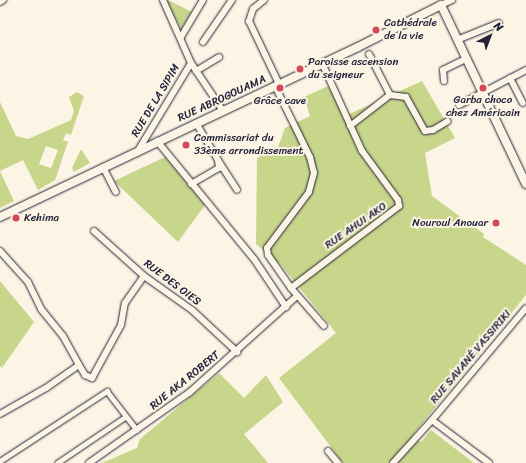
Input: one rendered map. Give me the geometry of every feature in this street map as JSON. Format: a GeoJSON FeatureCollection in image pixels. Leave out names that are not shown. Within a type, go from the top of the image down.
{"type":"FeatureCollection","features":[{"type":"Feature","properties":{"kind":"street"},"geometry":{"type":"LineString","coordinates":[[163,0],[181,37],[191,63],[223,111]]}},
{"type":"Feature","properties":{"kind":"street"},"geometry":{"type":"LineString","coordinates":[[181,37],[203,0]]}},
{"type":"Feature","properties":{"kind":"street"},"geometry":{"type":"LineString","coordinates":[[203,42],[232,0]]}},
{"type":"Feature","properties":{"kind":"street","name":"RUE ABROGOUAMA"},"geometry":{"type":"LineString","coordinates":[[0,217],[139,149],[322,65],[452,0]]}},
{"type":"Feature","properties":{"kind":"street"},"geometry":{"type":"LineString","coordinates":[[260,1],[250,14],[249,21],[310,157],[314,173],[309,192],[267,248],[268,255],[297,296],[324,326]]}},
{"type":"Feature","properties":{"kind":"street"},"geometry":{"type":"LineString","coordinates":[[441,5],[526,184]]}},
{"type":"Feature","properties":{"kind":"street"},"geometry":{"type":"LineString","coordinates":[[458,40],[499,23]]}},
{"type":"Feature","properties":{"kind":"street"},"geometry":{"type":"LineString","coordinates":[[369,54],[390,96]]}},
{"type":"Feature","properties":{"kind":"street"},"geometry":{"type":"LineString","coordinates":[[196,71],[219,57]]}},
{"type":"Feature","properties":{"kind":"street"},"geometry":{"type":"LineString","coordinates":[[444,81],[441,71],[466,59]]}},
{"type":"Feature","properties":{"kind":"street","name":"RUE DE LA SIPIM"},"geometry":{"type":"LineString","coordinates":[[139,149],[191,63]]}},
{"type":"Feature","properties":{"kind":"street","name":"RUE AHUI AKO"},"geometry":{"type":"LineString","coordinates":[[291,288],[399,206],[398,200],[362,151],[322,65]]}},
{"type":"Feature","properties":{"kind":"street"},"geometry":{"type":"LineString","coordinates":[[459,105],[526,70]]}},
{"type":"Feature","properties":{"kind":"street"},"geometry":{"type":"LineString","coordinates":[[510,78],[523,103]]}},
{"type":"Feature","properties":{"kind":"street"},"geometry":{"type":"LineString","coordinates":[[350,126],[390,96],[406,97],[425,131],[433,130],[448,121]]}},
{"type":"Feature","properties":{"kind":"street"},"geometry":{"type":"LineString","coordinates":[[196,123],[237,190]]}},
{"type":"Feature","properties":{"kind":"street"},"geometry":{"type":"LineString","coordinates":[[157,141],[254,259],[286,307]]}},
{"type":"Feature","properties":{"kind":"street"},"geometry":{"type":"LineString","coordinates":[[191,184],[219,168],[218,160]]}},
{"type":"Feature","properties":{"kind":"street"},"geometry":{"type":"LineString","coordinates":[[103,167],[116,192]]}},
{"type":"Feature","properties":{"kind":"street","name":"RUE DES OIES"},"geometry":{"type":"LineString","coordinates":[[94,231],[144,276],[192,310],[236,352]]}},
{"type":"Feature","properties":{"kind":"street"},"geometry":{"type":"LineString","coordinates":[[0,251],[28,282],[41,309],[63,336],[85,375],[92,378],[120,325],[125,303],[144,276]]}},
{"type":"Feature","properties":{"kind":"street","name":"RUE AKA ROBERT"},"geometry":{"type":"LineString","coordinates":[[89,463],[190,392],[297,296]]}},
{"type":"Feature","properties":{"kind":"street","name":"RUE SAVANÉ VASSIRIKI"},"geometry":{"type":"LineString","coordinates":[[489,463],[432,420],[526,308]]}},
{"type":"Feature","properties":{"kind":"street"},"geometry":{"type":"LineString","coordinates":[[0,414],[46,388],[79,365]]}},
{"type":"Feature","properties":{"kind":"street"},"geometry":{"type":"LineString","coordinates":[[2,461],[107,391],[125,417],[137,430]]}},
{"type":"Feature","properties":{"kind":"street"},"geometry":{"type":"LineString","coordinates":[[57,463],[125,417]]}},
{"type":"Feature","properties":{"kind":"street"},"geometry":{"type":"LineString","coordinates":[[393,463],[432,420]]}},
{"type":"Feature","properties":{"kind":"street"},"geometry":{"type":"LineString","coordinates":[[328,451],[338,463]]}},
{"type":"Feature","properties":{"kind":"green space"},"geometry":{"type":"Polygon","coordinates":[[[168,0],[192,12],[181,29],[167,2],[168,0]]]}},
{"type":"Feature","properties":{"kind":"green space"},"geometry":{"type":"Polygon","coordinates":[[[422,81],[455,138],[425,153],[432,196],[484,234],[483,237],[526,265],[526,295],[413,435],[421,442],[431,430],[474,463],[343,463],[279,378],[336,333],[281,265],[256,244],[257,158],[278,147],[285,128],[310,116],[304,97],[328,86],[345,116],[422,81]]]}},
{"type":"Feature","properties":{"kind":"green space"},"geometry":{"type":"Polygon","coordinates":[[[77,92],[84,96],[71,135],[66,133],[63,140],[68,142],[55,180],[38,190],[23,160],[0,171],[0,102],[16,136],[28,139],[71,120],[74,111],[69,97],[77,92]],[[46,146],[39,164],[51,168],[58,150],[46,146]]]}},
{"type":"Feature","properties":{"kind":"green space"},"geometry":{"type":"Polygon","coordinates":[[[81,149],[90,163],[74,172],[72,168],[81,149]]]}},
{"type":"Feature","properties":{"kind":"green space"},"geometry":{"type":"Polygon","coordinates":[[[165,157],[205,205],[178,242],[114,181],[165,157]]]}},
{"type":"Feature","properties":{"kind":"green space"},"geometry":{"type":"Polygon","coordinates":[[[0,171],[14,201],[0,208],[0,171]]]}},
{"type":"Feature","properties":{"kind":"green space"},"geometry":{"type":"Polygon","coordinates":[[[0,281],[34,322],[2,368],[0,366],[0,281]]]}},
{"type":"Feature","properties":{"kind":"green space"},"geometry":{"type":"Polygon","coordinates":[[[219,373],[244,398],[266,375],[283,402],[244,434],[268,463],[102,463],[137,448],[140,439],[219,373]]]}},
{"type":"Feature","properties":{"kind":"place","name":"Cathédrale de la vie"},"geometry":{"type":"Point","coordinates":[376,30]}},
{"type":"Feature","properties":{"kind":"place","name":"Paroisse ascension du seigneur"},"geometry":{"type":"Point","coordinates":[300,69]}},
{"type":"Feature","properties":{"kind":"place","name":"Grâce cave"},"geometry":{"type":"Point","coordinates":[280,88]}},
{"type":"Feature","properties":{"kind":"place","name":"Garba choco chez Américain"},"geometry":{"type":"Point","coordinates":[483,88]}},
{"type":"Feature","properties":{"kind":"place","name":"Commissariat du 33ème arrondissement"},"geometry":{"type":"Point","coordinates":[186,145]}},
{"type":"Feature","properties":{"kind":"place","name":"Kehima"},"geometry":{"type":"Point","coordinates":[16,218]}},
{"type":"Feature","properties":{"kind":"place","name":"Nouroul Anouar"},"geometry":{"type":"Point","coordinates":[496,223]}}]}
